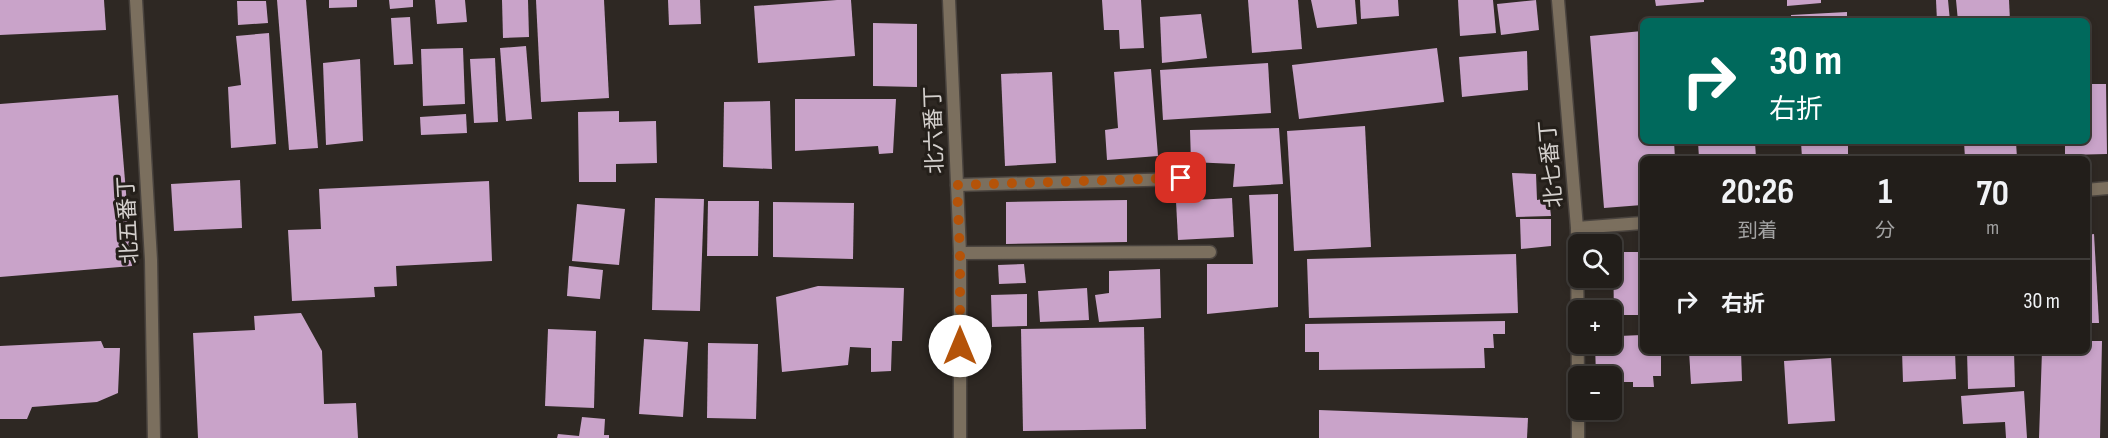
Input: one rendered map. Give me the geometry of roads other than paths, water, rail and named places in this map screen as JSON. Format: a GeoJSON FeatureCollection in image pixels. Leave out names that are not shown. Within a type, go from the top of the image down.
{"type":"FeatureCollection","features":[{"type":"Feature","properties":{"kind":"street","name":"北五番丁"},"geometry":{"type":"LineString","coordinates":[[136,0],[151,260],[154,438]]}},
{"type":"Feature","properties":{"kind":"street","name":"北六番丁"},"geometry":{"type":"LineString","coordinates":[[949,0],[960,254],[960,438]]}},
{"type":"Feature","properties":{"kind":"street","name":"北七番丁"},"geometry":{"type":"LineString","coordinates":[[1558,0],[1577,228],[1578,366]]}},
{"type":"Feature","properties":{"kind":"street"},"geometry":{"type":"LineString","coordinates":[[957,185],[1181,178]]}},
{"type":"Feature","properties":{"kind":"street"},"geometry":{"type":"LineString","coordinates":[[2090,190],[2108,188]]}},
{"type":"Feature","properties":{"kind":"street"},"geometry":{"type":"LineString","coordinates":[[1577,228],[1640,224]]}},
{"type":"Feature","properties":{"kind":"street"},"geometry":{"type":"LineString","coordinates":[[960,254],[1210,252]]}},
{"type":"Feature","properties":{"kind":"street"},"geometry":{"type":"LineString","coordinates":[[1578,420],[1578,438]]}}]}
